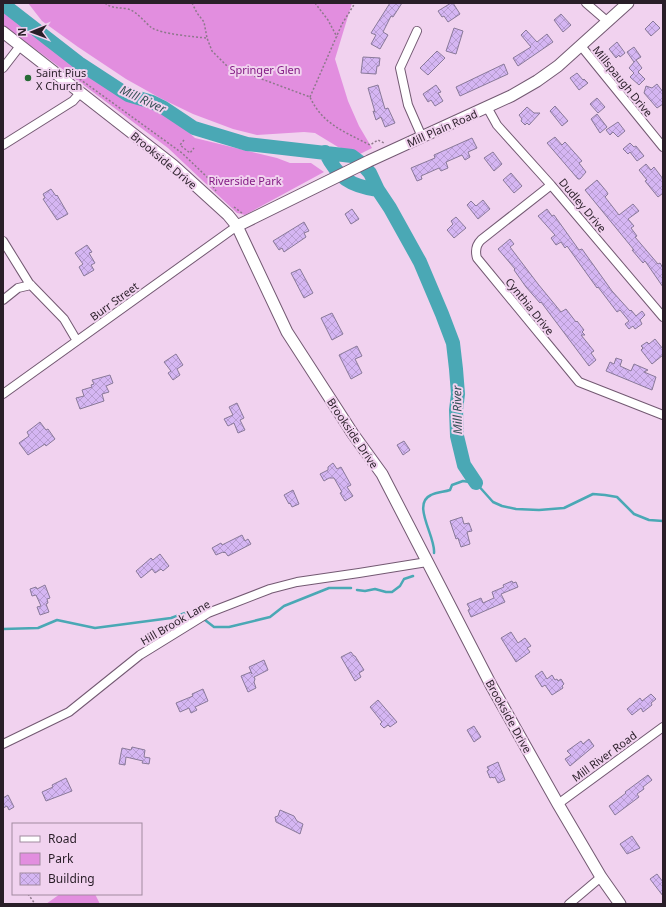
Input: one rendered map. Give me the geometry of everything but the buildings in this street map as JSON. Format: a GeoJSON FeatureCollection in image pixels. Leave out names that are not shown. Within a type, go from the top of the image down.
{"type":"FeatureCollection","features":[{"type":"Feature","properties":{"kind":"main road","name":"Mill Plain Road"},"geometry":{"type":"LineString","coordinates":[[238,226],[369,161],[511,96],[537,81],[581,46],[628,3]]}},
{"type":"Feature","properties":{"kind":"main road","name":"Brookside Drive"},"geometry":{"type":"LineString","coordinates":[[3,32],[172,165],[228,215],[238,226],[288,332],[332,403],[382,474],[489,682],[601,877],[620,904]]}},
{"type":"Feature","properties":{"kind":"street"},"geometry":{"type":"LineString","coordinates":[[586,3],[608,22]]}},
{"type":"Feature","properties":{"kind":"street"},"geometry":{"type":"LineString","coordinates":[[417,30],[400,68],[408,105],[422,137]]}},
{"type":"Feature","properties":{"kind":"street"},"geometry":{"type":"LineString","coordinates":[[3,68],[6,59],[20,46]]}},
{"type":"Feature","properties":{"kind":"street","name":"Millspaugh Drive"},"geometry":{"type":"LineString","coordinates":[[581,46],[663,147]]}},
{"type":"Feature","properties":{"kind":"street"},"geometry":{"type":"LineString","coordinates":[[3,145],[73,101],[80,93]]}},
{"type":"Feature","properties":{"kind":"street","name":"Dudley Drive"},"geometry":{"type":"LineString","coordinates":[[487,107],[497,125],[551,185],[663,317]]}},
{"type":"Feature","properties":{"kind":"street","name":"Cynthia Drive"},"geometry":{"type":"LineString","coordinates":[[551,185],[481,240],[476,247],[477,258],[579,382],[663,415]]}},
{"type":"Feature","properties":{"kind":"street","name":"Burr Street"},"geometry":{"type":"LineString","coordinates":[[3,394],[238,226]]}},
{"type":"Feature","properties":{"kind":"street"},"geometry":{"type":"LineString","coordinates":[[3,240],[31,285],[64,319],[77,341]]}},
{"type":"Feature","properties":{"kind":"street"},"geometry":{"type":"LineString","coordinates":[[3,300],[18,288],[31,285]]}},
{"type":"Feature","properties":{"kind":"street"},"geometry":{"type":"LineString","coordinates":[[656,308],[663,303]]}},
{"type":"Feature","properties":{"kind":"street","name":"Hill Brook Lane"},"geometry":{"type":"LineString","coordinates":[[3,744],[69,712],[140,655],[208,613],[270,589],[297,582],[427,562]]}},
{"type":"Feature","properties":{"kind":"street","name":"Mill River Road"},"geometry":{"type":"LineString","coordinates":[[558,804],[663,727]]}},
{"type":"Feature","properties":{"kind":"street"},"geometry":{"type":"LineString","coordinates":[[569,904],[601,877]]}},
{"type":"Feature","properties":{"kind":"path"},"geometry":{"type":"LineString","coordinates":[[105,3],[110,8],[129,10],[145,20],[153,28],[189,36],[207,38]]}},
{"type":"Feature","properties":{"kind":"path"},"geometry":{"type":"LineString","coordinates":[[192,3],[204,22],[207,38],[212,51],[231,70],[251,75],[310,97],[315,108],[336,128],[370,145],[378,140],[384,143]]}},
{"type":"Feature","properties":{"kind":"path"},"geometry":{"type":"LineString","coordinates":[[315,3],[328,20],[337,37]]}},
{"type":"Feature","properties":{"kind":"path"},"geometry":{"type":"LineString","coordinates":[[310,97],[342,24],[355,3]]}},
{"type":"Feature","properties":{"kind":"path"},"geometry":{"type":"LineString","coordinates":[[68,70],[182,154],[212,182],[215,190],[221,195]]}},
{"type":"Feature","properties":{"kind":"path"},"geometry":{"type":"LineString","coordinates":[[184,140],[180,145],[190,153],[194,148]]}},
{"type":"Feature","properties":{"kind":"path"},"geometry":{"type":"LineString","coordinates":[[182,154],[185,149]]}},
{"type":"Feature","properties":{"kind":"path"},"geometry":{"type":"LineString","coordinates":[[232,206],[241,213],[248,211]]}},
{"type":"Feature","properties":{"kind":"path"},"geometry":{"type":"LineString","coordinates":[[29,895],[36,904]]}},
{"type":"Feature","properties":{"kind":"green space","name":"Springer Glen"},"geometry":{"type":"Polygon","coordinates":[[[28,3],[352,3],[335,59],[348,101],[359,126],[372,148],[360,154],[338,147],[315,133],[304,132],[257,135],[233,129],[193,114],[126,79],[78,47],[42,21],[28,3]]]}},
{"type":"Feature","properties":{"kind":"green space","name":"Riverside Park"},"geometry":{"type":"Polygon","coordinates":[[[3,9],[13,19],[79,68],[125,98],[156,108],[176,121],[195,138],[277,158],[290,163],[311,163],[324,172],[245,215],[237,213],[168,148],[3,25],[3,9]]]}},
{"type":"Feature","properties":{"kind":"green space"},"geometry":{"type":"Polygon","coordinates":[[[59,895],[96,895],[100,904],[46,904],[59,895]]]}},
{"type":"Feature","properties":{"kind":"waterway","name":"Mill River"},"geometry":{"type":"LineString","coordinates":[[3,4],[79,63],[128,95],[152,102],[164,108],[194,128],[247,144],[352,156],[360,162],[370,173],[378,190],[390,208],[420,262],[453,343],[458,394],[456,410],[457,436],[464,465],[476,483]]}},
{"type":"Feature","properties":{"kind":"waterway","name":"Mill River"},"geometry":{"type":"LineString","coordinates":[[325,152],[335,168],[346,179],[360,186],[378,190]]}},
{"type":"Feature","properties":{"kind":"waterway","name":"Mill River"},"geometry":{"type":"LineString","coordinates":[[434,553],[434,546],[424,513],[423,506],[425,499],[433,494],[450,490],[452,485],[463,481],[476,483],[493,502],[502,506],[516,509],[539,510],[564,508],[593,494],[617,497],[634,514],[649,520],[663,521]]}},
{"type":"Feature","properties":{"kind":"waterway"},"geometry":{"type":"LineString","coordinates":[[357,590],[365,591],[375,589],[392,592],[400,586],[404,579],[413,576]]}},
{"type":"Feature","properties":{"kind":"waterway"},"geometry":{"type":"LineString","coordinates":[[205,620],[214,627],[229,627],[270,617],[284,606],[329,588],[351,588]]}},
{"type":"Feature","properties":{"kind":"waterway"},"geometry":{"type":"LineString","coordinates":[[3,629],[38,628],[57,620],[95,628],[171,618],[188,612]]}},
{"type":"Feature","properties":{"kind":"place","name":"Saint Pius X Church"},"geometry":{"type":"Point","coordinates":[28,78]}}]}
